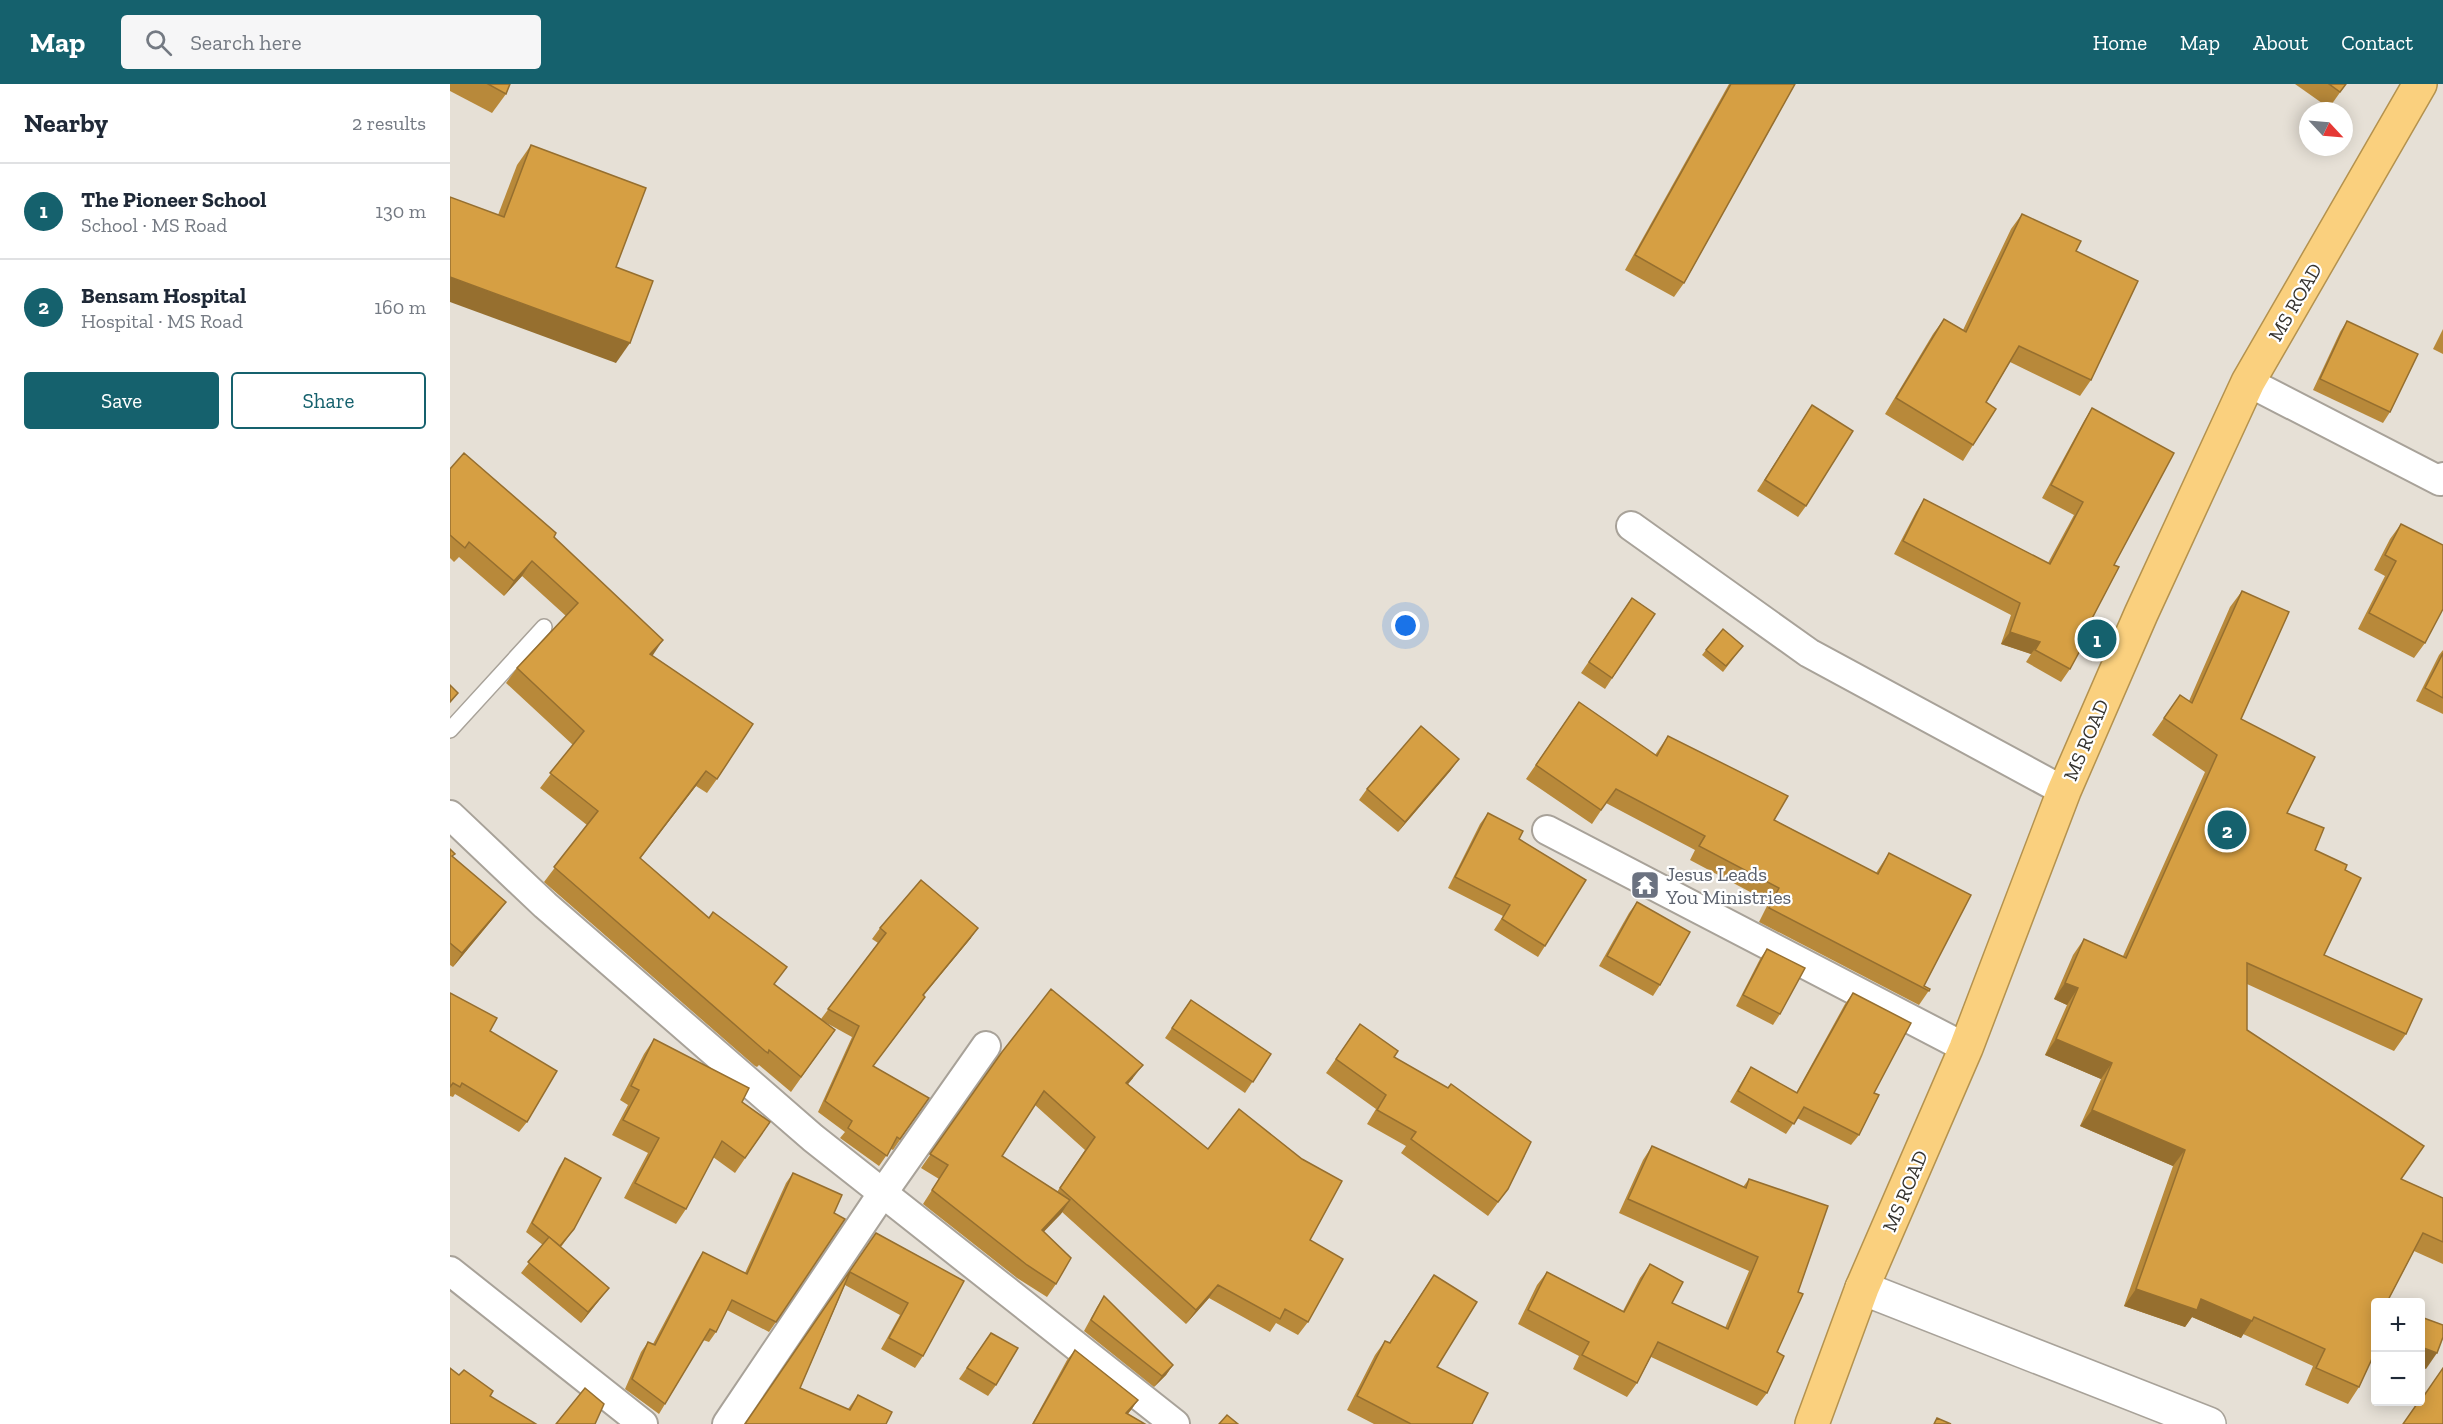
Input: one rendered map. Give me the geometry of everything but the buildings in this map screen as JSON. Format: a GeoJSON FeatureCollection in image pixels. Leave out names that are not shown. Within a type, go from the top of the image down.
{"type":"FeatureCollection","features":[{"type":"Feature","properties":{"kind":"highway","name":"MS ROAD"},"geometry":{"type":"LineString","coordinates":[[1812,1424],[1862,1288],[1966,1048],[2064,791],[2141,614],[2248,382],[2420,84]]}},
{"type":"Feature","properties":{"kind":"street"},"geometry":{"type":"LineString","coordinates":[[2248,382],[2440,481],[2443,477]]}},
{"type":"Feature","properties":{"kind":"street"},"geometry":{"type":"LineString","coordinates":[[1631,526],[1809,653],[2064,791]]}},
{"type":"Feature","properties":{"kind":"street"},"geometry":{"type":"LineString","coordinates":[[450,815],[544,905],[813,1138],[1175,1424]]}},
{"type":"Feature","properties":{"kind":"street"},"geometry":{"type":"LineString","coordinates":[[1547,830],[1966,1048]]}},
{"type":"Feature","properties":{"kind":"street"},"geometry":{"type":"LineString","coordinates":[[727,1424],[882,1194],[986,1046]]}},
{"type":"Feature","properties":{"kind":"street"},"geometry":{"type":"LineString","coordinates":[[450,1271],[643,1424]]}},
{"type":"Feature","properties":{"kind":"street"},"geometry":{"type":"LineString","coordinates":[[1862,1288],[2210,1424]]}},
{"type":"Feature","properties":{"kind":"lane"},"geometry":{"type":"LineString","coordinates":[[450,730],[544,627]]}},
{"type":"Feature","properties":{"kind":"place","name":"The Pioneer School"},"geometry":{"type":"Point","coordinates":[2097,639]}},
{"type":"Feature","properties":{"kind":"place","name":"Bensam Hospital"},"geometry":{"type":"Point","coordinates":[2227,830]}},
{"type":"Feature","properties":{"kind":"place","name":"Jesus Leads You Ministries"},"geometry":{"type":"Point","coordinates":[1645,885]}}]}
